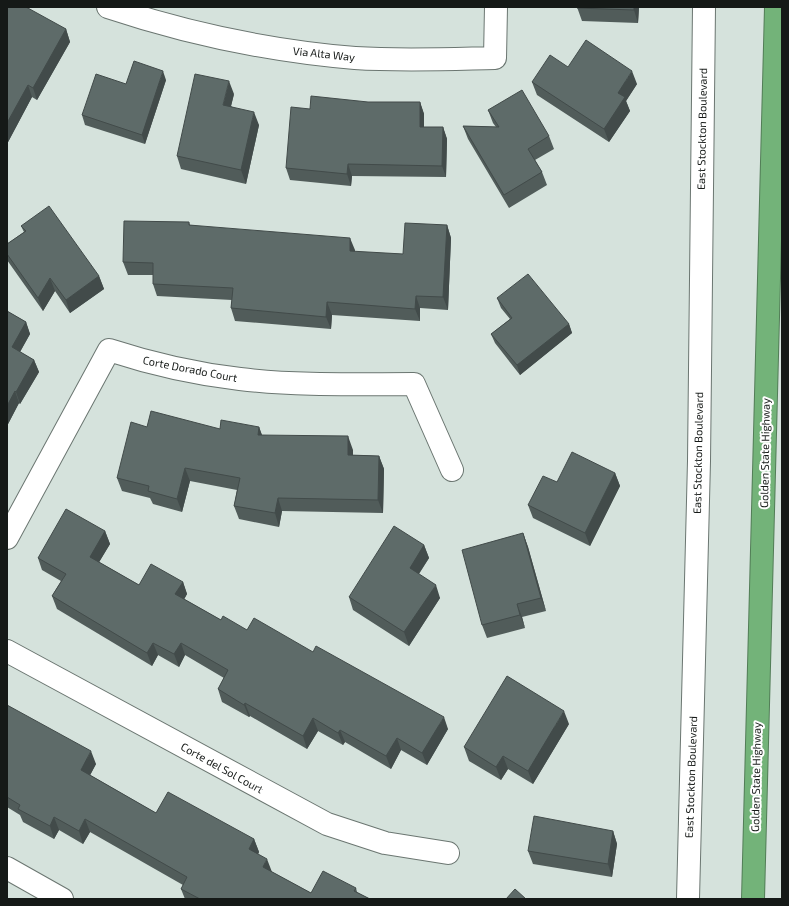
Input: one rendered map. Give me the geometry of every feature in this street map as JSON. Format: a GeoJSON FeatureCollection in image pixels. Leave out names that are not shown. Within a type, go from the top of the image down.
{"type":"FeatureCollection","features":[{"type":"Feature","properties":{"kind":"highway","name":"Golden State Highway"},"geometry":{"type":"LineString","coordinates":[[753,899],[776,7]]}},
{"type":"Feature","properties":{"kind":"street","name":"Via Alta Way"},"geometry":{"type":"LineString","coordinates":[[108,7],[153,22],[219,39],[288,51],[356,58],[424,60],[495,58],[496,7]]}},
{"type":"Feature","properties":{"kind":"street","name":"East Stockton Boulevard"},"geometry":{"type":"LineString","coordinates":[[688,899],[699,461],[704,7]]}},
{"type":"Feature","properties":{"kind":"street","name":"Corte Dorado Court"},"geometry":{"type":"LineString","coordinates":[[7,538],[110,350],[142,360],[209,375],[242,380],[304,383],[414,384],[452,470]]}},
{"type":"Feature","properties":{"kind":"street","name":"Corte del Sol Court"},"geometry":{"type":"LineString","coordinates":[[7,651],[327,824],[385,844],[448,853]]}},
{"type":"Feature","properties":{"kind":"street"},"geometry":{"type":"LineString","coordinates":[[7,868],[62,899]]}},
{"type":"Feature","properties":{"kind":"building"},"geometry":{"type":"Polygon","coordinates":[[[7,7],[26,7],[66,29],[33,88],[28,85],[7,123],[7,7]]]}},
{"type":"Feature","properties":{"kind":"building"},"geometry":{"type":"Polygon","coordinates":[[[634,7],[634,10],[577,8],[634,7]]]}},
{"type":"Feature","properties":{"kind":"building"},"geometry":{"type":"Polygon","coordinates":[[[586,40],[632,71],[618,93],[625,97],[604,129],[532,82],[550,55],[568,67],[586,40]]]}},
{"type":"Feature","properties":{"kind":"building"},"geometry":{"type":"Polygon","coordinates":[[[134,61],[163,71],[142,135],[82,115],[96,74],[126,84],[134,61]]]}},
{"type":"Feature","properties":{"kind":"building"},"geometry":{"type":"Polygon","coordinates":[[[195,74],[229,81],[223,105],[254,112],[241,170],[177,156],[195,74]]]}},
{"type":"Feature","properties":{"kind":"building"},"geometry":{"type":"Polygon","coordinates":[[[522,90],[549,136],[528,149],[542,172],[504,195],[463,126],[499,127],[488,110],[522,90]]]}},
{"type":"Feature","properties":{"kind":"building"},"geometry":{"type":"Polygon","coordinates":[[[311,96],[368,102],[420,102],[420,127],[443,127],[442,166],[348,164],[347,174],[286,168],[291,107],[310,109],[311,96]]]}},
{"type":"Feature","properties":{"kind":"building"},"geometry":{"type":"Polygon","coordinates":[[[49,206],[99,276],[66,300],[50,278],[38,298],[7,254],[7,244],[26,231],[21,226],[49,206]]]}},
{"type":"Feature","properties":{"kind":"building"},"geometry":{"type":"Polygon","coordinates":[[[124,221],[189,222],[189,225],[350,238],[350,251],[403,254],[405,223],[447,225],[443,297],[416,296],[415,309],[327,302],[326,317],[231,308],[233,288],[153,284],[153,263],[123,262],[124,221]]]}},
{"type":"Feature","properties":{"kind":"building"},"geometry":{"type":"Polygon","coordinates":[[[528,274],[569,324],[517,365],[491,334],[512,318],[497,298],[528,274]]]}},
{"type":"Feature","properties":{"kind":"building"},"geometry":{"type":"Polygon","coordinates":[[[7,311],[26,322],[12,347],[34,360],[7,406],[7,311]]]}},
{"type":"Feature","properties":{"kind":"building"},"geometry":{"type":"Polygon","coordinates":[[[151,411],[220,429],[221,420],[259,427],[258,435],[348,436],[348,455],[379,456],[378,500],[278,498],[275,513],[234,506],[240,478],[185,468],[177,499],[148,491],[149,486],[117,478],[131,422],[147,427],[151,411]]]}},
{"type":"Feature","properties":{"kind":"building"},"geometry":{"type":"Polygon","coordinates":[[[572,452],[615,473],[585,533],[528,505],[543,476],[557,482],[572,452]]]}},
{"type":"Feature","properties":{"kind":"building"},"geometry":{"type":"Polygon","coordinates":[[[66,509],[105,531],[90,557],[139,585],[151,564],[183,582],[175,594],[221,620],[223,616],[247,630],[254,618],[313,652],[316,646],[444,717],[422,753],[397,738],[386,756],[340,730],[338,733],[313,718],[303,736],[245,703],[244,705],[218,689],[228,670],[181,643],[174,654],[153,643],[147,653],[52,596],[66,574],[38,558],[66,509]]]}},
{"type":"Feature","properties":{"kind":"building"},"geometry":{"type":"Polygon","coordinates":[[[394,526],[424,545],[410,568],[436,585],[404,632],[349,597],[394,526]]]}},
{"type":"Feature","properties":{"kind":"building"},"geometry":{"type":"Polygon","coordinates":[[[523,533],[541,598],[517,604],[520,615],[482,625],[462,550],[523,533]]]}},
{"type":"Feature","properties":{"kind":"building"},"geometry":{"type":"Polygon","coordinates":[[[507,676],[564,711],[528,771],[503,756],[496,767],[464,747],[507,676]]]}},
{"type":"Feature","properties":{"kind":"building"},"geometry":{"type":"Polygon","coordinates":[[[7,705],[91,751],[81,770],[156,813],[168,792],[254,839],[249,849],[267,859],[263,867],[311,893],[323,871],[356,888],[354,891],[370,899],[200,899],[181,889],[187,877],[85,819],[79,831],[54,817],[50,826],[18,809],[20,805],[7,797],[7,705]]]}},
{"type":"Feature","properties":{"kind":"building"},"geometry":{"type":"Polygon","coordinates":[[[534,816],[613,831],[608,864],[528,851],[534,816]]]}},
{"type":"Feature","properties":{"kind":"building"},"geometry":{"type":"Polygon","coordinates":[[[515,889],[526,899],[506,899],[515,889]]]}}]}
